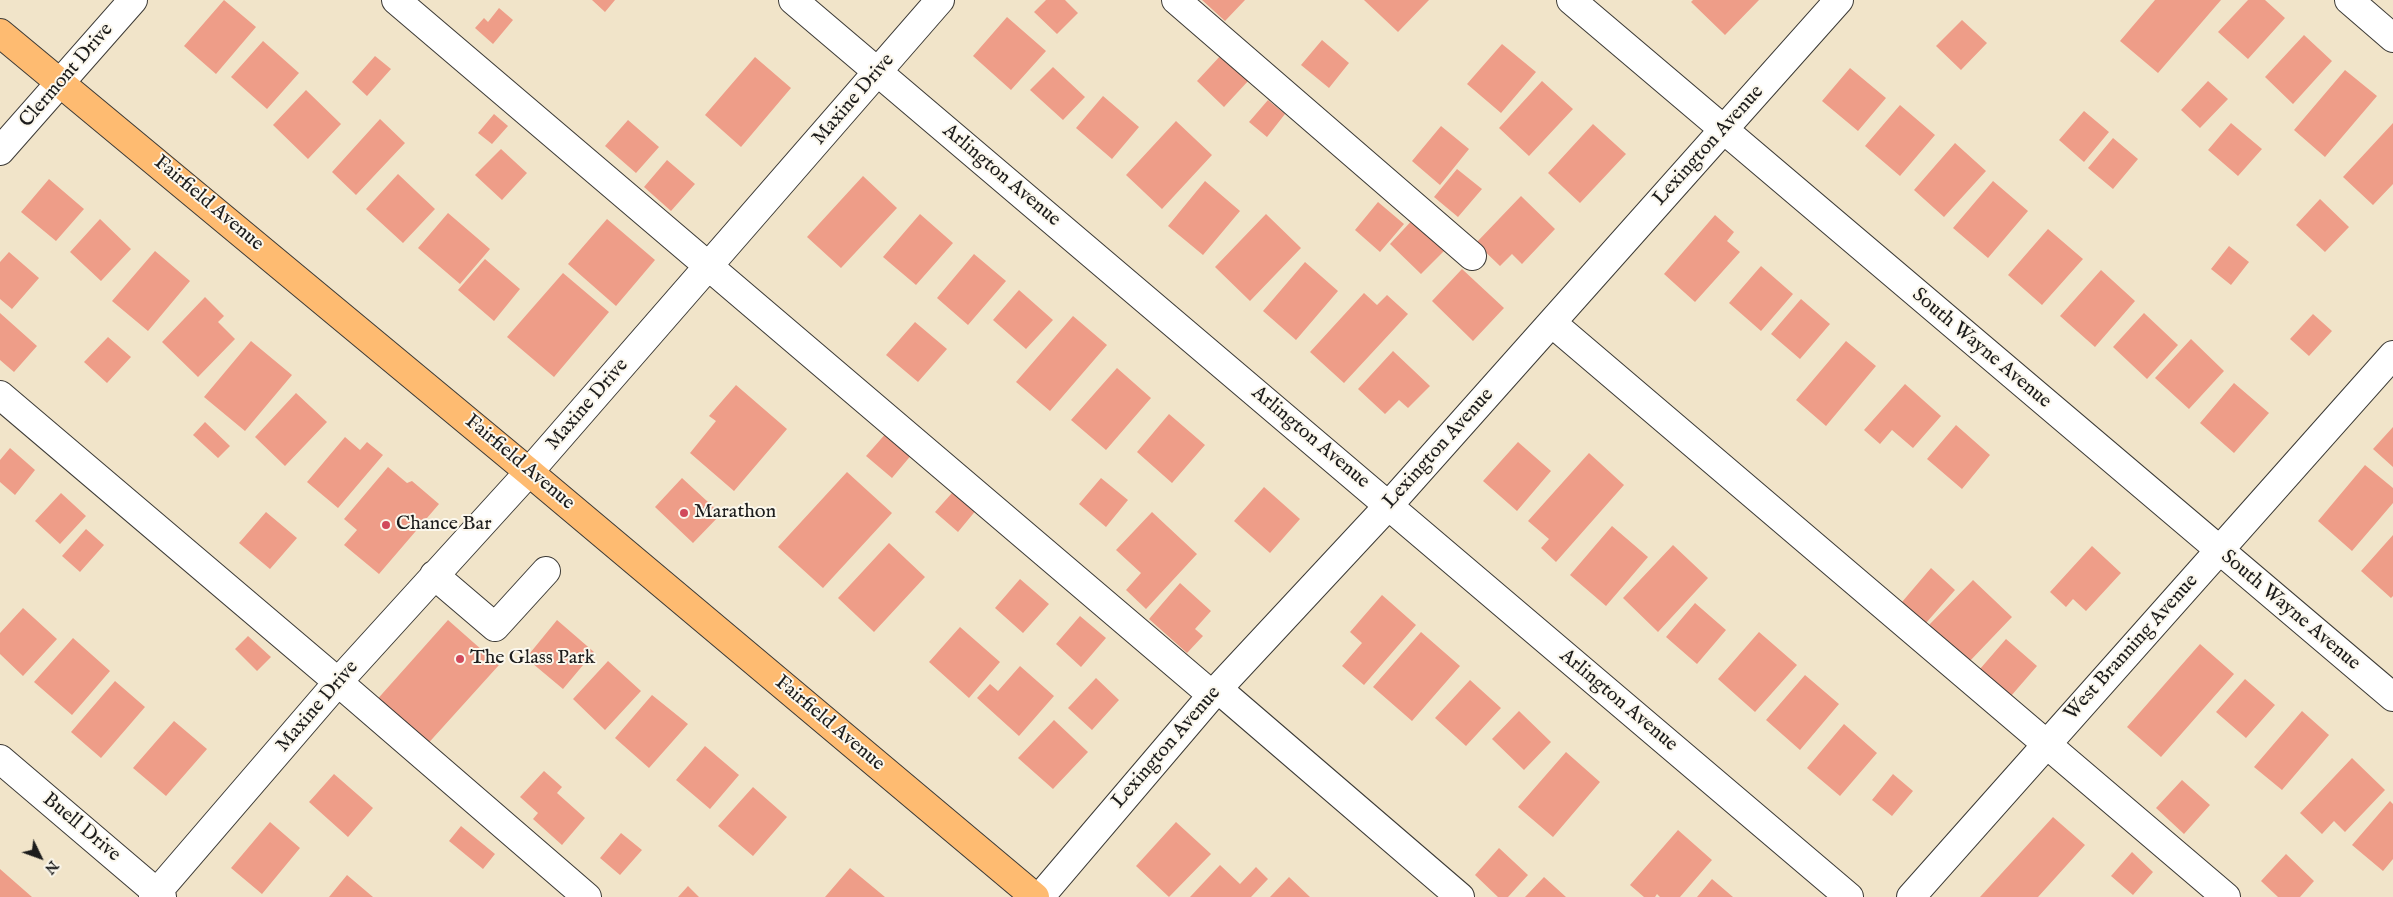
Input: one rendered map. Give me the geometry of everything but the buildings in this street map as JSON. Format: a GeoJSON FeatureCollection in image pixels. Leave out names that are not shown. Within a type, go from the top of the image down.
{"type":"FeatureCollection","features":[{"type":"Feature","properties":{"kind":"main road","name":"Fairfield Avenue"},"geometry":{"type":"LineString","coordinates":[[0,33],[529,472],[1035,897]]}},
{"type":"Feature","properties":{"kind":"street","name":"Clermont Drive"},"geometry":{"type":"LineString","coordinates":[[0,151],[133,0]]}},
{"type":"Feature","properties":{"kind":"street"},"geometry":{"type":"LineString","coordinates":[[396,0],[709,266],[1460,897]]}},
{"type":"Feature","properties":{"kind":"street","name":"Arlington Avenue"},"geometry":{"type":"LineString","coordinates":[[793,0],[1849,897]]}},
{"type":"Feature","properties":{"kind":"street","name":"Maxine Drive"},"geometry":{"type":"LineString","coordinates":[[157,895],[338,682],[529,472],[940,0]]}},
{"type":"Feature","properties":{"kind":"street"},"geometry":{"type":"LineString","coordinates":[[1176,0],[1472,256]]}},
{"type":"Feature","properties":{"kind":"street","name":"South Wayne Avenue"},"geometry":{"type":"LineString","coordinates":[[1570,0],[2393,697]]}},
{"type":"Feature","properties":{"kind":"street","name":"Lexington Avenue"},"geometry":{"type":"LineString","coordinates":[[1040,897],[1215,692],[1389,505],[1839,0]]}},
{"type":"Feature","properties":{"kind":"street"},"geometry":{"type":"LineString","coordinates":[[2349,0],[2393,38]]}},
{"type":"Feature","properties":{"kind":"street"},"geometry":{"type":"LineString","coordinates":[[1552,323],[2226,897]]}},
{"type":"Feature","properties":{"kind":"street","name":"West Branning Avenue"},"geometry":{"type":"LineString","coordinates":[[1911,897],[2393,355]]}},
{"type":"Feature","properties":{"kind":"street"},"geometry":{"type":"LineString","coordinates":[[0,395],[338,682],[587,897]]}},
{"type":"Feature","properties":{"kind":"street"},"geometry":{"type":"LineString","coordinates":[[434,575],[495,628],[546,572]]}},
{"type":"Feature","properties":{"kind":"street","name":"Buell Drive"},"geometry":{"type":"LineString","coordinates":[[0,759],[157,895]]}},
{"type":"Feature","properties":{"kind":"place","name":"Marathon"},"geometry":{"type":"Point","coordinates":[684,513]}},
{"type":"Feature","properties":{"kind":"place","name":"Chance Bar"},"geometry":{"type":"Point","coordinates":[386,525]}},
{"type":"Feature","properties":{"kind":"place","name":"The Glass Park"},"geometry":{"type":"Point","coordinates":[460,659]}}]}
